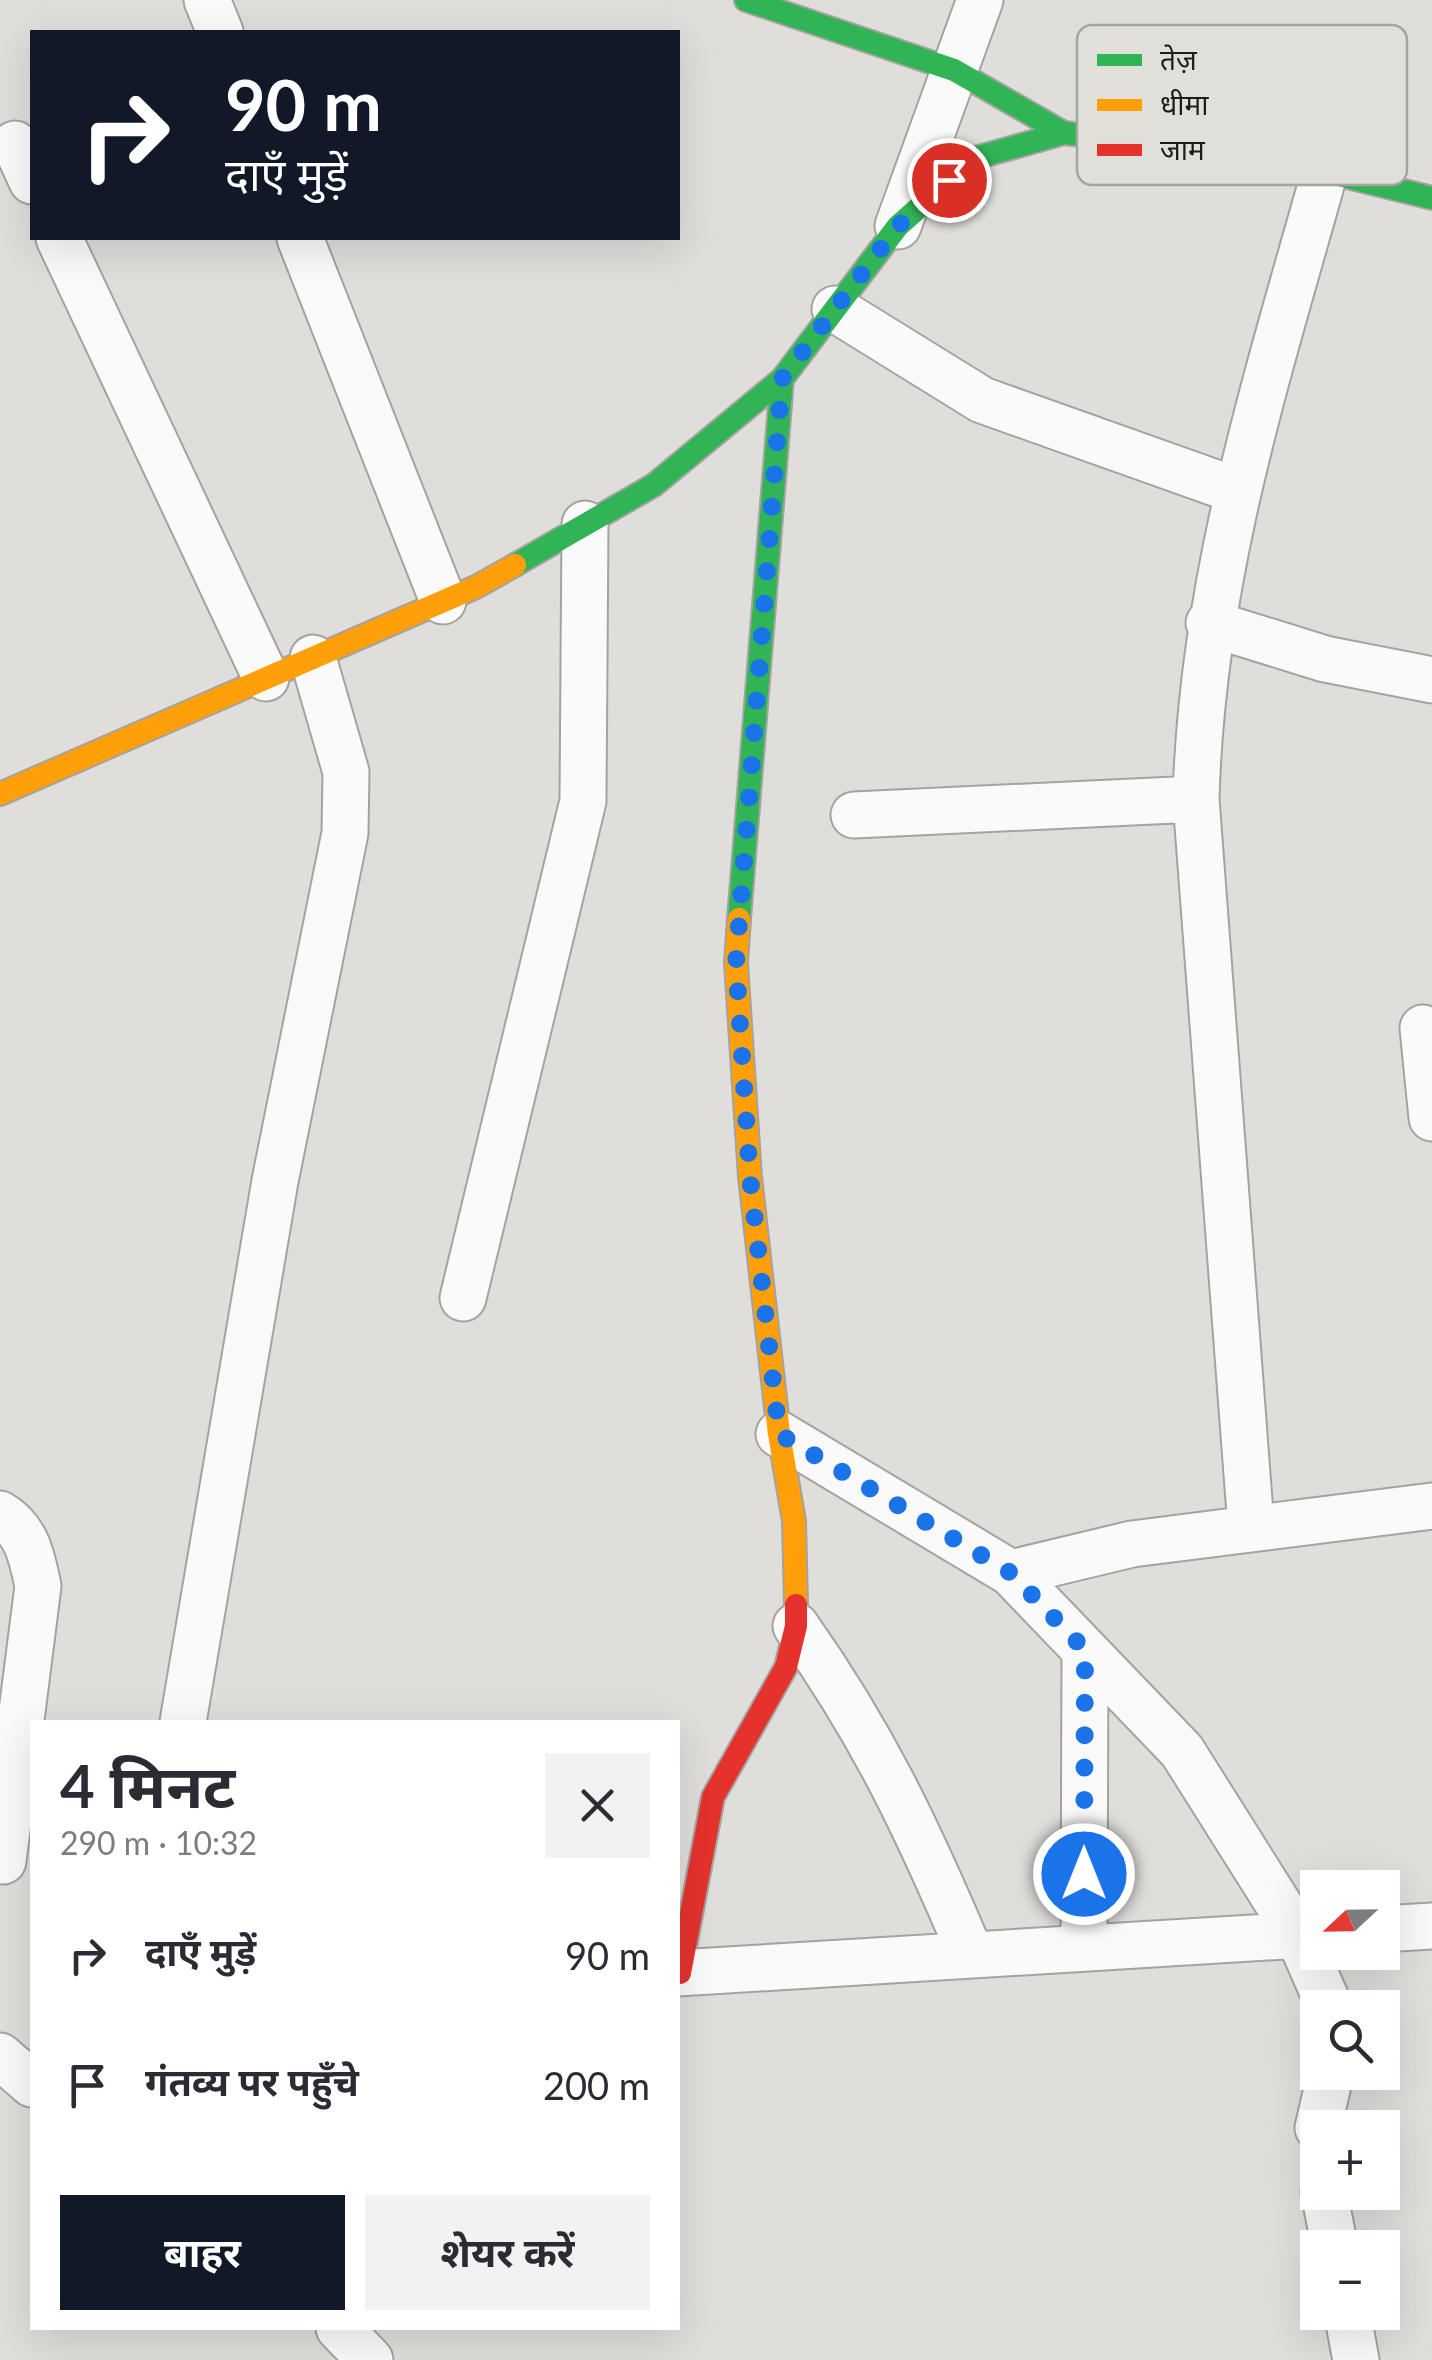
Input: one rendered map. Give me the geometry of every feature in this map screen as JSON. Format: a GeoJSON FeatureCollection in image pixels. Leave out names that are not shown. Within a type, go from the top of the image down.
{"type":"FeatureCollection","features":[{"type":"Feature","properties":{"kind":"street"},"geometry":{"type":"LineString","coordinates":[[208,0],[219,30]]}},
{"type":"Feature","properties":{"kind":"street"},"geometry":{"type":"LineString","coordinates":[[746,0],[954,70],[1064,133]]}},
{"type":"Feature","properties":{"kind":"street"},"geometry":{"type":"LineString","coordinates":[[898,226],[980,0]]}},
{"type":"Feature","properties":{"kind":"street"},"geometry":{"type":"LineString","coordinates":[[0,794],[476,587],[654,485],[782,379],[898,226],[974,158],[1064,133],[1077,134]]}},
{"type":"Feature","properties":{"kind":"street"},"geometry":{"type":"LineString","coordinates":[[1251,1527],[1196,799],[1198,706],[1209,623],[1235,490],[1321,185]]}},
{"type":"Feature","properties":{"kind":"street"},"geometry":{"type":"LineString","coordinates":[[1380,185],[1432,198]]}},
{"type":"Feature","properties":{"kind":"street"},"geometry":{"type":"LineString","coordinates":[[60,240],[266,678]]}},
{"type":"Feature","properties":{"kind":"street"},"geometry":{"type":"LineString","coordinates":[[301,240],[443,601]]}},
{"type":"Feature","properties":{"kind":"street"},"geometry":{"type":"LineString","coordinates":[[835,309],[982,400],[1235,490]]}},
{"type":"Feature","properties":{"kind":"street"},"geometry":{"type":"LineString","coordinates":[[680,1968],[712,1797],[786,1667],[796,1626],[794,1521],[779,1434],[750,1177],[736,963],[782,379]]}},
{"type":"Feature","properties":{"kind":"street"},"geometry":{"type":"LineString","coordinates":[[463,1298],[583,801],[584,524]]}},
{"type":"Feature","properties":{"kind":"street"},"geometry":{"type":"LineString","coordinates":[[1209,623],[1325,660],[1432,680]]}},
{"type":"Feature","properties":{"kind":"street"},"geometry":{"type":"LineString","coordinates":[[183,1720],[275,1181],[345,833],[346,772],[314,658]]}},
{"type":"Feature","properties":{"kind":"street"},"geometry":{"type":"LineString","coordinates":[[854,816],[1196,799]]}},
{"type":"Feature","properties":{"kind":"street"},"geometry":{"type":"LineString","coordinates":[[1424,1028],[1432,1118]]}},
{"type":"Feature","properties":{"kind":"street"},"geometry":{"type":"LineString","coordinates":[[779,1434],[1011,1573],[1182,1751],[1300,1922]]}},
{"type":"Feature","properties":{"kind":"street"},"geometry":{"type":"LineString","coordinates":[[1011,1573],[1132,1544],[1432,1506]]}},
{"type":"Feature","properties":{"kind":"street"},"geometry":{"type":"LineString","coordinates":[[0,1514],[14,1523],[30,1551],[38,1586],[3,1861]]}},
{"type":"Feature","properties":{"kind":"street"},"geometry":{"type":"LineString","coordinates":[[796,1626],[852,1705],[911,1814],[971,1956]]}},
{"type":"Feature","properties":{"kind":"street"},"geometry":{"type":"LineString","coordinates":[[1084,1948],[1085,1650]]}},
{"type":"Feature","properties":{"kind":"street"},"geometry":{"type":"LineString","coordinates":[[1400,1928],[1432,1926]]}},
{"type":"Feature","properties":{"kind":"street"},"geometry":{"type":"LineString","coordinates":[[680,1973],[1300,1934]]}},
{"type":"Feature","properties":{"kind":"street"},"geometry":{"type":"LineString","coordinates":[[0,2056],[30,2082]]}},
{"type":"Feature","properties":{"kind":"street"},"geometry":{"type":"LineString","coordinates":[[341,2330],[370,2360]]}},
{"type":"Feature","properties":{"kind":"street"},"geometry":{"type":"LineString","coordinates":[[1350,2330],[1356,2360]]}},
{"type":"Feature","properties":{"kind":"traffic: fast"},"geometry":{"type":"LineString","coordinates":[[746,0],[954,70],[1064,133]]}},
{"type":"Feature","properties":{"kind":"traffic: fast"},"geometry":{"type":"LineString","coordinates":[[515,565],[654,485],[782,379],[898,226],[975,158],[1064,133],[1077,134]]}},
{"type":"Feature","properties":{"kind":"traffic: fast"},"geometry":{"type":"LineString","coordinates":[[1379,185],[1432,198]]}},
{"type":"Feature","properties":{"kind":"traffic: fast"},"geometry":{"type":"LineString","coordinates":[[739,919],[782,379]]}},
{"type":"Feature","properties":{"kind":"traffic: slow"},"geometry":{"type":"LineString","coordinates":[[0,794],[476,587],[515,565]]}},
{"type":"Feature","properties":{"kind":"traffic: slow"},"geometry":{"type":"LineString","coordinates":[[739,919],[736,963],[750,1177],[779,1434],[794,1521],[796,1605]]}},
{"type":"Feature","properties":{"kind":"traffic: jam"},"geometry":{"type":"LineString","coordinates":[[680,1973],[713,1797],[786,1667],[796,1626],[796,1605]]}},
{"type":"Feature","properties":{"kind":"route"},"geometry":{"type":"LineString","coordinates":[[949,180],[898,226],[782,379],[736,963],[750,1177],[779,1434],[1011,1573],[1085,1650],[1084,1874]]}}]}
